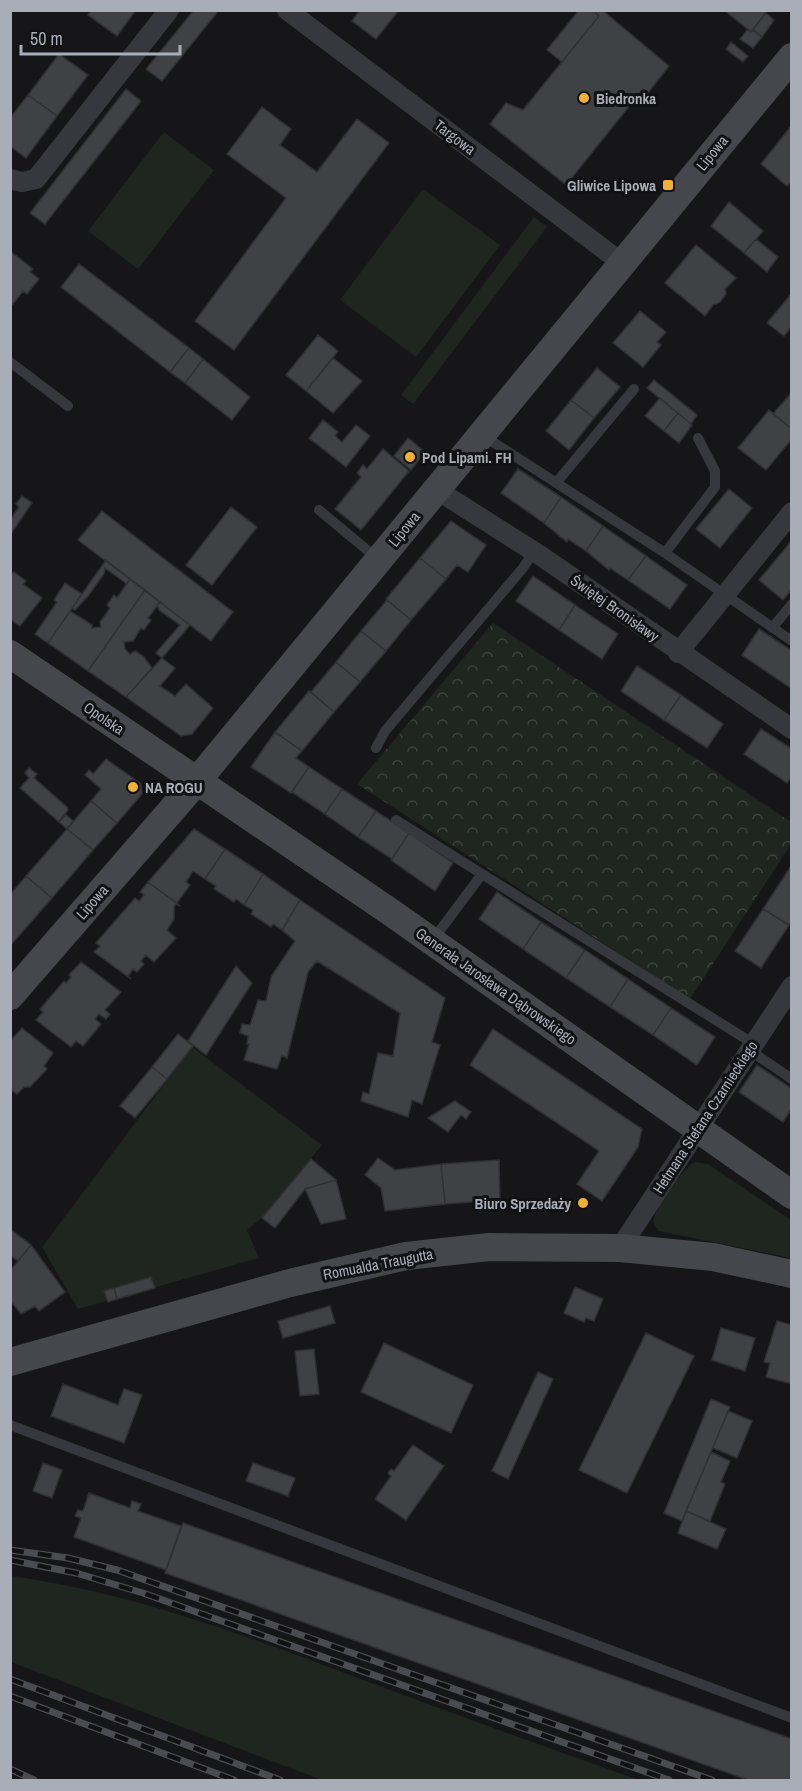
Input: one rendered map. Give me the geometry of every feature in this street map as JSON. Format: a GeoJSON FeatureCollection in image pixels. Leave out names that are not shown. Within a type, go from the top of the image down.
{"type":"FeatureCollection","features":[{"type":"Feature","properties":{"kind":"street"},"geometry":{"type":"LineString","coordinates":[[10,179],[22,182],[36,179],[169,10]]}},
{"type":"Feature","properties":{"kind":"street","name":"Targowa"},"geometry":{"type":"LineString","coordinates":[[287,10],[622,263]]}},
{"type":"Feature","properties":{"kind":"street","name":"Lipowa"},"geometry":{"type":"LineString","coordinates":[[18,984],[197,781],[622,263],[787,70]]}},
{"type":"Feature","properties":{"kind":"street","name":"Świętej Bronisławy"},"geometry":{"type":"LineString","coordinates":[[437,490],[534,551],[678,653],[792,729]]}},
{"type":"Feature","properties":{"kind":"street"},"geometry":{"type":"LineString","coordinates":[[678,653],[792,512]]}},
{"type":"Feature","properties":{"kind":"street","name":"Opolska"},"geometry":{"type":"LineString","coordinates":[[10,654],[197,781]]}},
{"type":"Feature","properties":{"kind":"street","name":"Generała Jarosława Dąbrowskiego"},"geometry":{"type":"LineString","coordinates":[[197,781],[432,942],[792,1195]]}},
{"type":"Feature","properties":{"kind":"street","name":"Hetmana Stefana Czarnieckiego"},"geometry":{"type":"LineString","coordinates":[[620,1248],[792,986]]}},
{"type":"Feature","properties":{"kind":"street","name":"Romualda Traugutta"},"geometry":{"type":"LineString","coordinates":[[10,1362],[290,1283],[406,1256],[489,1247],[620,1248],[713,1257],[792,1274]]}},
{"type":"Feature","properties":{"kind":"lane"},"geometry":{"type":"LineString","coordinates":[[10,362],[68,406]]}},
{"type":"Feature","properties":{"kind":"lane"},"geometry":{"type":"LineString","coordinates":[[556,483],[634,389]]}},
{"type":"Feature","properties":{"kind":"lane"},"geometry":{"type":"LineString","coordinates":[[482,434],[665,553],[792,641]]}},
{"type":"Feature","properties":{"kind":"lane"},"geometry":{"type":"LineString","coordinates":[[665,553],[715,487],[715,471],[698,438]]}},
{"type":"Feature","properties":{"kind":"lane"},"geometry":{"type":"LineString","coordinates":[[319,510],[379,560]]}},
{"type":"Feature","properties":{"kind":"lane"},"geometry":{"type":"LineString","coordinates":[[376,748],[385,731],[523,568],[534,551]]}},
{"type":"Feature","properties":{"kind":"lane"},"geometry":{"type":"LineString","coordinates":[[772,628],[792,604]]}},
{"type":"Feature","properties":{"kind":"lane"},"geometry":{"type":"LineString","coordinates":[[396,820],[751,1047],[792,1079]]}},
{"type":"Feature","properties":{"kind":"lane"},"geometry":{"type":"LineString","coordinates":[[432,942],[482,874]]}},
{"type":"Feature","properties":{"kind":"lane"},"geometry":{"type":"LineString","coordinates":[[10,1425],[792,1719]]}},
{"type":"Feature","properties":{"kind":"green space"},"geometry":{"type":"Polygon","coordinates":[[[164,132],[214,170],[138,269],[88,231],[164,132]]]}},
{"type":"Feature","properties":{"kind":"green space"},"geometry":{"type":"Polygon","coordinates":[[[423,189],[500,245],[416,357],[340,300],[423,189]]]}},
{"type":"Feature","properties":{"kind":"green space"},"geometry":{"type":"Polygon","coordinates":[[[534,217],[547,227],[413,404],[401,395],[534,217]]]}},
{"type":"Feature","properties":{"kind":"green space"},"geometry":{"type":"Polygon","coordinates":[[[493,623],[791,822],[791,844],[690,999],[357,784],[493,623]]]}},
{"type":"Feature","properties":{"kind":"green space"},"geometry":{"type":"Polygon","coordinates":[[[192,1047],[322,1145],[263,1217],[247,1230],[259,1258],[78,1309],[42,1247],[192,1047]]]}},
{"type":"Feature","properties":{"kind":"green space"},"geometry":{"type":"Polygon","coordinates":[[[695,1162],[708,1164],[791,1220],[791,1258],[659,1231],[654,1222],[656,1213],[678,1179],[695,1162]]]}},
{"type":"Feature","properties":{"kind":"green space"},"geometry":{"type":"Polygon","coordinates":[[[11,1576],[102,1593],[191,1618],[639,1780],[322,1780],[11,1662],[11,1576]]]}},
{"type":"Feature","properties":{"kind":"building"},"geometry":{"type":"Polygon","coordinates":[[[91,10],[136,10],[117,36],[88,15],[91,10]]]}},
{"type":"Feature","properties":{"kind":"building"},"geometry":{"type":"Polygon","coordinates":[[[194,10],[219,10],[162,81],[146,69],[194,10]]]}},
{"type":"Feature","properties":{"kind":"building"},"geometry":{"type":"Polygon","coordinates":[[[360,10],[399,10],[376,39],[352,21],[360,10]]]}},
{"type":"Feature","properties":{"kind":"building"},"geometry":{"type":"Polygon","coordinates":[[[579,10],[592,10],[599,16],[562,62],[547,50],[579,10]]]}},
{"type":"Feature","properties":{"kind":"building","name":"Biedronka"},"geometry":{"type":"Polygon","coordinates":[[[593,10],[602,10],[669,66],[648,93],[643,89],[566,185],[490,124],[506,103],[523,110],[599,16],[593,10]]]}},
{"type":"Feature","properties":{"kind":"building"},"geometry":{"type":"Polygon","coordinates":[[[724,10],[768,10],[751,32],[724,10]]]}},
{"type":"Feature","properties":{"kind":"building"},"geometry":{"type":"Polygon","coordinates":[[[766,13],[774,20],[762,37],[753,30],[766,13]]]}},
{"type":"Feature","properties":{"kind":"building"},"geometry":{"type":"Polygon","coordinates":[[[748,29],[762,37],[753,48],[740,39],[748,29]]]}},
{"type":"Feature","properties":{"kind":"building"},"geometry":{"type":"Polygon","coordinates":[[[731,42],[748,56],[743,62],[726,49],[731,42]]]}},
{"type":"Feature","properties":{"kind":"building"},"geometry":{"type":"Polygon","coordinates":[[[59,54],[88,75],[57,116],[28,95],[59,54]]]}},
{"type":"Feature","properties":{"kind":"building"},"geometry":{"type":"Polygon","coordinates":[[[126,89],[141,101],[45,224],[30,213],[126,89]]]}},
{"type":"Feature","properties":{"kind":"building"},"geometry":{"type":"Polygon","coordinates":[[[28,95],[57,116],[26,158],[10,146],[10,118],[28,95]]]}},
{"type":"Feature","properties":{"kind":"building"},"geometry":{"type":"Polygon","coordinates":[[[262,107],[291,129],[280,145],[317,172],[357,119],[389,143],[234,350],[195,321],[286,198],[227,154],[262,107]]]}},
{"type":"Feature","properties":{"kind":"building"},"geometry":{"type":"Polygon","coordinates":[[[792,125],[792,181],[787,186],[761,164],[792,125]]]}},
{"type":"Feature","properties":{"kind":"building"},"geometry":{"type":"Polygon","coordinates":[[[729,202],[763,231],[744,253],[711,226],[729,202]]]}},
{"type":"Feature","properties":{"kind":"building"},"geometry":{"type":"Polygon","coordinates":[[[756,239],[778,257],[767,272],[744,253],[756,239]]]}},
{"type":"Feature","properties":{"kind":"building"},"geometry":{"type":"Polygon","coordinates":[[[696,245],[736,278],[725,289],[726,294],[720,302],[713,305],[705,316],[665,283],[696,245]]]}},
{"type":"Feature","properties":{"kind":"building"},"geometry":{"type":"Polygon","coordinates":[[[10,251],[33,269],[30,272],[39,279],[27,294],[23,291],[13,304],[10,302],[10,251]]]}},
{"type":"Feature","properties":{"kind":"building"},"geometry":{"type":"Polygon","coordinates":[[[79,264],[189,348],[170,372],[61,287],[79,264]]]}},
{"type":"Feature","properties":{"kind":"building"},"geometry":{"type":"Polygon","coordinates":[[[792,293],[792,326],[784,336],[767,323],[792,293]]]}},
{"type":"Feature","properties":{"kind":"building"},"geometry":{"type":"Polygon","coordinates":[[[640,311],[666,332],[657,342],[661,345],[643,367],[613,343],[640,311]]]}},
{"type":"Feature","properties":{"kind":"building"},"geometry":{"type":"Polygon","coordinates":[[[318,335],[338,351],[306,391],[286,375],[318,335]]]}},
{"type":"Feature","properties":{"kind":"building"},"geometry":{"type":"Polygon","coordinates":[[[189,348],[203,359],[185,383],[170,372],[189,348]]]}},
{"type":"Feature","properties":{"kind":"building"},"geometry":{"type":"Polygon","coordinates":[[[333,358],[362,381],[333,413],[306,391],[333,358]]]}},
{"type":"Feature","properties":{"kind":"building"},"geometry":{"type":"Polygon","coordinates":[[[203,359],[250,397],[232,420],[185,383],[203,359]]]}},
{"type":"Feature","properties":{"kind":"building"},"geometry":{"type":"Polygon","coordinates":[[[597,368],[620,387],[594,418],[571,400],[597,368]]]}},
{"type":"Feature","properties":{"kind":"building"},"geometry":{"type":"Polygon","coordinates":[[[654,380],[697,415],[691,424],[647,388],[654,380]]]}},
{"type":"Feature","properties":{"kind":"building"},"geometry":{"type":"Polygon","coordinates":[[[792,392],[792,429],[773,414],[792,392]]]}},
{"type":"Feature","properties":{"kind":"building"},"geometry":{"type":"Polygon","coordinates":[[[660,398],[678,413],[664,431],[645,416],[660,398]]]}},
{"type":"Feature","properties":{"kind":"building"},"geometry":{"type":"Polygon","coordinates":[[[571,400],[594,418],[569,450],[546,431],[571,400]]]}},
{"type":"Feature","properties":{"kind":"building"},"geometry":{"type":"Polygon","coordinates":[[[769,410],[792,429],[792,439],[766,470],[738,448],[769,410]]]}},
{"type":"Feature","properties":{"kind":"building"},"geometry":{"type":"Polygon","coordinates":[[[678,413],[692,425],[679,443],[664,431],[678,413]]]}},
{"type":"Feature","properties":{"kind":"building"},"geometry":{"type":"Polygon","coordinates":[[[323,420],[338,432],[335,436],[342,442],[356,425],[370,436],[346,467],[309,438],[323,420]]]}},
{"type":"Feature","properties":{"kind":"building"},"geometry":{"type":"Polygon","coordinates":[[[408,438],[425,452],[411,470],[394,456],[408,438]]]}},
{"type":"Feature","properties":{"kind":"building"},"geometry":{"type":"Polygon","coordinates":[[[383,449],[409,471],[361,530],[335,509],[361,477],[357,473],[363,465],[367,469],[383,449]]]}},
{"type":"Feature","properties":{"kind":"building"},"geometry":{"type":"Polygon","coordinates":[[[518,469],[561,497],[544,523],[501,493],[518,469]]]}},
{"type":"Feature","properties":{"kind":"building"},"geometry":{"type":"Polygon","coordinates":[[[729,489],[752,508],[720,548],[696,529],[729,489]]]}},
{"type":"Feature","properties":{"kind":"building"},"geometry":{"type":"Polygon","coordinates":[[[22,496],[32,503],[10,535],[10,520],[19,507],[16,504],[22,496]]]}},
{"type":"Feature","properties":{"kind":"building"},"geometry":{"type":"Polygon","coordinates":[[[561,497],[603,526],[586,551],[568,539],[567,542],[544,523],[561,497]]]}},
{"type":"Feature","properties":{"kind":"building"},"geometry":{"type":"Polygon","coordinates":[[[231,507],[257,527],[212,585],[186,565],[231,507]]]}},
{"type":"Feature","properties":{"kind":"building"},"geometry":{"type":"Polygon","coordinates":[[[102,511],[233,612],[211,641],[78,540],[102,511]]]}},
{"type":"Feature","properties":{"kind":"building"},"geometry":{"type":"Polygon","coordinates":[[[451,521],[486,545],[468,572],[457,565],[446,579],[420,558],[451,521]]]}},
{"type":"Feature","properties":{"kind":"building"},"geometry":{"type":"Polygon","coordinates":[[[603,526],[646,556],[628,580],[610,568],[609,570],[586,551],[603,526]]]}},
{"type":"Feature","properties":{"kind":"building"},"geometry":{"type":"Polygon","coordinates":[[[792,540],[792,589],[783,600],[759,580],[792,540]]]}},
{"type":"Feature","properties":{"kind":"building"},"geometry":{"type":"Polygon","coordinates":[[[646,556],[687,585],[670,609],[628,580],[646,556]]]}},
{"type":"Feature","properties":{"kind":"building"},"geometry":{"type":"Polygon","coordinates":[[[420,558],[446,579],[411,620],[386,599],[420,558]]]}},
{"type":"Feature","properties":{"kind":"building"},"geometry":{"type":"Polygon","coordinates":[[[106,560],[130,579],[127,584],[105,568],[104,574],[75,610],[72,608],[106,560]]]}},
{"type":"Feature","properties":{"kind":"building"},"geometry":{"type":"Polygon","coordinates":[[[14,572],[26,581],[23,584],[42,598],[20,626],[10,619],[10,575],[14,572]]]}},
{"type":"Feature","properties":{"kind":"building"},"geometry":{"type":"Polygon","coordinates":[[[533,576],[575,605],[559,630],[516,601],[533,576]]]}},
{"type":"Feature","properties":{"kind":"building"},"geometry":{"type":"Polygon","coordinates":[[[130,579],[145,590],[88,671],[48,643],[70,611],[92,625],[92,628],[101,627],[100,622],[110,608],[107,605],[114,595],[117,598],[130,579]]]}},
{"type":"Feature","properties":{"kind":"building"},"geometry":{"type":"Polygon","coordinates":[[[65,583],[82,594],[48,643],[35,634],[57,602],[54,600],[65,583]]]}},
{"type":"Feature","properties":{"kind":"building"},"geometry":{"type":"Polygon","coordinates":[[[145,590],[160,602],[148,618],[151,620],[144,630],[141,628],[133,641],[124,642],[125,649],[130,654],[135,651],[144,657],[152,668],[126,697],[88,671],[145,590]]]}},
{"type":"Feature","properties":{"kind":"building"},"geometry":{"type":"Polygon","coordinates":[[[387,600],[411,620],[386,651],[361,631],[387,600]]]}},
{"type":"Feature","properties":{"kind":"building"},"geometry":{"type":"Polygon","coordinates":[[[160,602],[190,625],[162,658],[156,653],[180,625],[159,610],[157,605],[160,602]]]}},
{"type":"Feature","properties":{"kind":"building"},"geometry":{"type":"Polygon","coordinates":[[[575,605],[618,634],[602,659],[559,630],[575,605]]]}},
{"type":"Feature","properties":{"kind":"building"},"geometry":{"type":"Polygon","coordinates":[[[759,629],[792,651],[792,689],[742,655],[759,629]]]}},
{"type":"Feature","properties":{"kind":"building"},"geometry":{"type":"Polygon","coordinates":[[[361,631],[386,651],[360,682],[336,662],[361,631]]]}},
{"type":"Feature","properties":{"kind":"building"},"geometry":{"type":"Polygon","coordinates":[[[162,658],[175,668],[160,686],[175,696],[186,684],[213,708],[192,734],[181,736],[126,697],[162,658]]]}},
{"type":"Feature","properties":{"kind":"building"},"geometry":{"type":"Polygon","coordinates":[[[336,662],[360,682],[334,712],[311,692],[336,662]]]}},
{"type":"Feature","properties":{"kind":"building"},"geometry":{"type":"Polygon","coordinates":[[[637,666],[681,695],[664,720],[621,691],[637,666]]]}},
{"type":"Feature","properties":{"kind":"building"},"geometry":{"type":"Polygon","coordinates":[[[309,691],[334,712],[302,751],[275,732],[309,691]]]}},
{"type":"Feature","properties":{"kind":"building"},"geometry":{"type":"Polygon","coordinates":[[[681,695],[723,724],[707,748],[664,720],[681,695]]]}},
{"type":"Feature","properties":{"kind":"building"},"geometry":{"type":"Polygon","coordinates":[[[761,729],[792,749],[792,776],[787,783],[744,754],[761,729]]]}},
{"type":"Feature","properties":{"kind":"building"},"geometry":{"type":"Polygon","coordinates":[[[275,732],[302,751],[296,758],[309,767],[291,793],[251,767],[275,732]]]}},
{"type":"Feature","properties":{"kind":"building"},"geometry":{"type":"Polygon","coordinates":[[[106,759],[141,784],[142,794],[117,823],[91,801],[101,789],[85,775],[89,770],[93,774],[106,759]]]}},
{"type":"Feature","properties":{"kind":"building"},"geometry":{"type":"Polygon","coordinates":[[[309,767],[342,789],[325,814],[292,792],[309,767]]]}},
{"type":"Feature","properties":{"kind":"building"},"geometry":{"type":"Polygon","coordinates":[[[29,768],[37,774],[34,778],[67,807],[68,810],[59,822],[20,788],[29,778],[25,773],[29,768]]]}},
{"type":"Feature","properties":{"kind":"building"},"geometry":{"type":"Polygon","coordinates":[[[342,789],[376,811],[358,837],[325,814],[342,789]]]}},
{"type":"Feature","properties":{"kind":"building"},"geometry":{"type":"Polygon","coordinates":[[[91,801],[117,823],[93,850],[67,829],[91,801]]]}},
{"type":"Feature","properties":{"kind":"building"},"geometry":{"type":"Polygon","coordinates":[[[376,811],[409,833],[392,859],[358,837],[376,811]]]}},
{"type":"Feature","properties":{"kind":"building"},"geometry":{"type":"Polygon","coordinates":[[[66,815],[73,821],[67,829],[59,822],[66,815]]]}},
{"type":"Feature","properties":{"kind":"building"},"geometry":{"type":"Polygon","coordinates":[[[67,829],[93,850],[52,898],[26,876],[67,829]]]}},
{"type":"Feature","properties":{"kind":"building"},"geometry":{"type":"Polygon","coordinates":[[[194,829],[225,849],[205,879],[193,871],[186,882],[190,885],[177,903],[148,882],[194,829]]]}},
{"type":"Feature","properties":{"kind":"building"},"geometry":{"type":"Polygon","coordinates":[[[409,833],[453,863],[435,891],[391,860],[409,833]]]}},
{"type":"Feature","properties":{"kind":"building"},"geometry":{"type":"Polygon","coordinates":[[[225,849],[263,874],[244,905],[236,899],[234,902],[214,889],[216,886],[205,879],[225,849]]]}},
{"type":"Feature","properties":{"kind":"building"},"geometry":{"type":"Polygon","coordinates":[[[791,866],[792,921],[789,925],[763,909],[791,866]]]}},
{"type":"Feature","properties":{"kind":"building"},"geometry":{"type":"Polygon","coordinates":[[[263,874],[300,900],[282,930],[273,924],[271,927],[251,914],[253,910],[244,905],[263,874]]]}},
{"type":"Feature","properties":{"kind":"building"},"geometry":{"type":"Polygon","coordinates":[[[26,876],[52,898],[10,946],[10,895],[26,876]]]}},
{"type":"Feature","properties":{"kind":"building"},"geometry":{"type":"Polygon","coordinates":[[[148,882],[180,906],[176,904],[174,907],[174,919],[167,930],[176,938],[154,962],[146,955],[141,961],[144,964],[137,972],[133,969],[128,976],[131,979],[94,952],[100,946],[96,943],[135,898],[139,901],[144,895],[140,892],[148,882]]]}},
{"type":"Feature","properties":{"kind":"building"},"geometry":{"type":"Polygon","coordinates":[[[497,892],[541,922],[523,949],[479,919],[497,892]]]}},
{"type":"Feature","properties":{"kind":"building"},"geometry":{"type":"Polygon","coordinates":[[[300,900],[445,998],[432,1042],[440,1045],[422,1104],[412,1100],[408,1117],[361,1101],[363,1092],[369,1094],[378,1053],[393,1056],[400,1013],[317,961],[308,972],[287,1058],[282,1055],[277,1069],[244,1060],[249,1044],[247,1044],[248,1036],[240,1033],[242,1024],[250,1025],[258,1000],[266,1001],[271,977],[295,941],[282,930],[300,900]]]}},
{"type":"Feature","properties":{"kind":"building"},"geometry":{"type":"Polygon","coordinates":[[[763,909],[789,925],[761,968],[735,951],[763,909]]]}},
{"type":"Feature","properties":{"kind":"building"},"geometry":{"type":"Polygon","coordinates":[[[541,922],[585,950],[566,978],[523,949],[541,922]]]}},
{"type":"Feature","properties":{"kind":"building"},"geometry":{"type":"Polygon","coordinates":[[[585,950],[628,979],[610,1007],[566,978],[585,950]]]}},
{"type":"Feature","properties":{"kind":"building"},"geometry":{"type":"Polygon","coordinates":[[[81,962],[121,992],[105,1010],[110,1014],[106,1019],[99,1014],[95,1019],[101,1024],[83,1046],[76,1041],[71,1047],[36,1020],[43,1012],[40,1009],[64,981],[66,983],[71,977],[69,975],[81,962]]]}},
{"type":"Feature","properties":{"kind":"building"},"geometry":{"type":"Polygon","coordinates":[[[236,966],[252,983],[206,1055],[188,1041],[236,966]]]}},
{"type":"Feature","properties":{"kind":"building"},"geometry":{"type":"Polygon","coordinates":[[[628,979],[671,1008],[653,1035],[610,1007],[628,979]]]}},
{"type":"Feature","properties":{"kind":"building"},"geometry":{"type":"Polygon","coordinates":[[[671,1008],[715,1037],[697,1065],[653,1035],[671,1008]]]}},
{"type":"Feature","properties":{"kind":"building"},"geometry":{"type":"Polygon","coordinates":[[[22,1028],[53,1053],[44,1066],[47,1069],[30,1087],[24,1087],[17,1094],[10,1089],[10,1041],[22,1028]]]}},
{"type":"Feature","properties":{"kind":"building"},"geometry":{"type":"Polygon","coordinates":[[[493,1029],[642,1129],[638,1147],[602,1201],[577,1184],[599,1151],[470,1065],[493,1029]]]}},
{"type":"Feature","properties":{"kind":"building"},"geometry":{"type":"Polygon","coordinates":[[[178,1034],[193,1046],[167,1079],[152,1067],[178,1034]]]}},
{"type":"Feature","properties":{"kind":"building"},"geometry":{"type":"Polygon","coordinates":[[[757,1065],[792,1089],[792,1108],[783,1122],[739,1092],[757,1065]]]}},
{"type":"Feature","properties":{"kind":"building"},"geometry":{"type":"Polygon","coordinates":[[[152,1067],[167,1079],[135,1118],[120,1106],[152,1067]]]}},
{"type":"Feature","properties":{"kind":"building"},"geometry":{"type":"Polygon","coordinates":[[[455,1101],[471,1112],[466,1119],[461,1115],[448,1132],[428,1118],[455,1101]]]}},
{"type":"Feature","properties":{"kind":"building"},"geometry":{"type":"Polygon","coordinates":[[[378,1158],[395,1170],[441,1164],[445,1204],[385,1211],[381,1188],[365,1175],[378,1158]]]}},
{"type":"Feature","properties":{"kind":"building"},"geometry":{"type":"Polygon","coordinates":[[[311,1159],[336,1180],[305,1189],[275,1228],[262,1218],[311,1159]]]}},
{"type":"Feature","properties":{"kind":"building"},"geometry":{"type":"Polygon","coordinates":[[[499,1160],[500,1200],[445,1204],[441,1164],[499,1160]]]}},
{"type":"Feature","properties":{"kind":"building"},"geometry":{"type":"Polygon","coordinates":[[[336,1180],[346,1219],[321,1224],[305,1189],[336,1180]]]}},
{"type":"Feature","properties":{"kind":"building"},"geometry":{"type":"Polygon","coordinates":[[[10,1229],[31,1245],[18,1261],[10,1255],[10,1229]]]}},
{"type":"Feature","properties":{"kind":"building"},"geometry":{"type":"Polygon","coordinates":[[[31,1245],[65,1292],[39,1311],[35,1306],[21,1314],[10,1300],[10,1271],[31,1245]]]}},
{"type":"Feature","properties":{"kind":"building"},"geometry":{"type":"Polygon","coordinates":[[[151,1277],[155,1288],[117,1299],[114,1288],[151,1277]]]}},
{"type":"Feature","properties":{"kind":"building"},"geometry":{"type":"Polygon","coordinates":[[[575,1287],[603,1299],[594,1321],[586,1318],[584,1322],[564,1313],[575,1287]]]}},
{"type":"Feature","properties":{"kind":"building"},"geometry":{"type":"Polygon","coordinates":[[[114,1288],[117,1299],[108,1302],[104,1291],[114,1288]]]}},
{"type":"Feature","properties":{"kind":"building"},"geometry":{"type":"Polygon","coordinates":[[[330,1306],[335,1323],[283,1338],[278,1321],[330,1306]]]}},
{"type":"Feature","properties":{"kind":"building"},"geometry":{"type":"Polygon","coordinates":[[[777,1321],[792,1325],[792,1384],[766,1377],[770,1363],[764,1362],[777,1321]]]}},
{"type":"Feature","properties":{"kind":"building"},"geometry":{"type":"Polygon","coordinates":[[[721,1328],[755,1338],[745,1371],[712,1360],[721,1328]]]}},
{"type":"Feature","properties":{"kind":"building"},"geometry":{"type":"Polygon","coordinates":[[[646,1333],[694,1356],[627,1493],[579,1470],[646,1333]]]}},
{"type":"Feature","properties":{"kind":"building"},"geometry":{"type":"Polygon","coordinates":[[[384,1343],[473,1385],[451,1433],[361,1392],[384,1343]]]}},
{"type":"Feature","properties":{"kind":"building"},"geometry":{"type":"Polygon","coordinates":[[[314,1349],[319,1394],[300,1396],[295,1351],[314,1349]]]}},
{"type":"Feature","properties":{"kind":"building"},"geometry":{"type":"Polygon","coordinates":[[[538,1372],[553,1379],[508,1479],[492,1471],[538,1372]]]}},
{"type":"Feature","properties":{"kind":"building"},"geometry":{"type":"Polygon","coordinates":[[[63,1384],[118,1405],[124,1389],[142,1395],[124,1443],[51,1416],[63,1384]]]}},
{"type":"Feature","properties":{"kind":"building"},"geometry":{"type":"Polygon","coordinates":[[[711,1399],[730,1407],[682,1521],[664,1513],[711,1399]]]}},
{"type":"Feature","properties":{"kind":"building"},"geometry":{"type":"Polygon","coordinates":[[[728,1411],[752,1421],[737,1458],[713,1448],[728,1411]]]}},
{"type":"Feature","properties":{"kind":"building"},"geometry":{"type":"Polygon","coordinates":[[[413,1445],[444,1466],[406,1520],[375,1499],[391,1476],[388,1473],[391,1469],[394,1471],[413,1445]]]}},
{"type":"Feature","properties":{"kind":"building"},"geometry":{"type":"Polygon","coordinates":[[[711,1452],[730,1461],[721,1482],[725,1484],[710,1521],[686,1511],[711,1452]]]}},
{"type":"Feature","properties":{"kind":"building"},"geometry":{"type":"Polygon","coordinates":[[[43,1463],[62,1470],[52,1498],[33,1491],[43,1463]]]}},
{"type":"Feature","properties":{"kind":"building"},"geometry":{"type":"Polygon","coordinates":[[[253,1463],[295,1478],[288,1496],[246,1481],[253,1463]]]}},
{"type":"Feature","properties":{"kind":"building"},"geometry":{"type":"Polygon","coordinates":[[[89,1493],[130,1508],[132,1501],[141,1504],[138,1511],[181,1526],[166,1570],[74,1537],[81,1518],[75,1516],[78,1510],[83,1511],[89,1493]]]}},
{"type":"Feature","properties":{"kind":"building"},"geometry":{"type":"Polygon","coordinates":[[[686,1511],[726,1529],[717,1549],[678,1533],[686,1511]]]}},
{"type":"Feature","properties":{"kind":"building"},"geometry":{"type":"Polygon","coordinates":[[[183,1523],[792,1739],[792,1780],[748,1780],[165,1573],[183,1523]]]}},
{"type":"Feature","properties":{"kind":"railway"},"geometry":{"type":"LineString","coordinates":[[10,1550],[68,1558],[117,1570],[712,1780]]}},
{"type":"Feature","properties":{"kind":"railway"},"geometry":{"type":"LineString","coordinates":[[10,1560],[76,1573],[143,1593],[669,1780]]}},
{"type":"Feature","properties":{"kind":"railway"},"geometry":{"type":"LineString","coordinates":[[10,1679],[280,1780]]}},
{"type":"Feature","properties":{"kind":"railway"},"geometry":{"type":"LineString","coordinates":[[10,1696],[234,1780]]}},
{"type":"Feature","properties":{"kind":"railway"},"geometry":{"type":"LineString","coordinates":[[10,1769],[34,1780]]}},
{"type":"Feature","properties":{"kind":"place","name":"Biedronka"},"geometry":{"type":"Point","coordinates":[584,98]}},
{"type":"Feature","properties":{"kind":"place","name":"Gliwice Lipowa"},"geometry":{"type":"Point","coordinates":[668,185]}},
{"type":"Feature","properties":{"kind":"place","name":"Pod Lipami. FH"},"geometry":{"type":"Point","coordinates":[410,457]}},
{"type":"Feature","properties":{"kind":"place","name":"NA ROGU"},"geometry":{"type":"Point","coordinates":[133,787]}},
{"type":"Feature","properties":{"kind":"place","name":"Biuro Sprzedaży"},"geometry":{"type":"Point","coordinates":[583,1203]}}]}
